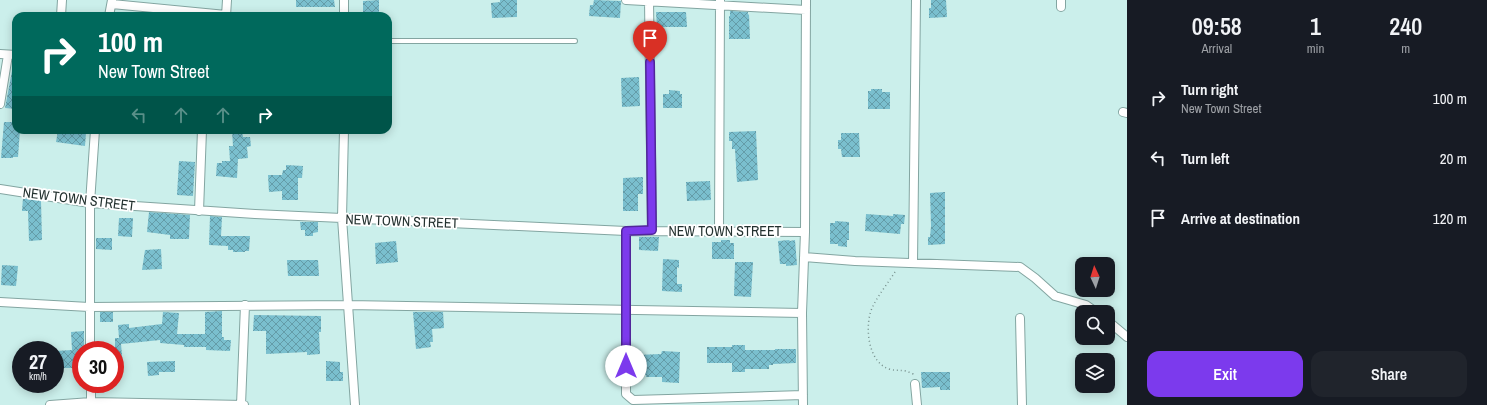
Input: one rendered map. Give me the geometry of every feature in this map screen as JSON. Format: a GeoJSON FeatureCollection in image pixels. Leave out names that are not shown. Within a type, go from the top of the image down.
{"type":"FeatureCollection","features":[{"type":"Feature","properties":{"kind":"street"},"geometry":{"type":"LineString","coordinates":[[61,12],[62,0]]}},
{"type":"Feature","properties":{"kind":"street"},"geometry":{"type":"LineString","coordinates":[[226,12],[227,0]]}},
{"type":"Feature","properties":{"kind":"street"},"geometry":{"type":"LineString","coordinates":[[344,0],[344,12]]}},
{"type":"Feature","properties":{"kind":"street"},"geometry":{"type":"LineString","coordinates":[[626,0],[720,2],[806,10]]}},
{"type":"Feature","properties":{"kind":"street"},"geometry":{"type":"LineString","coordinates":[[649,0],[652,230]]}},
{"type":"Feature","properties":{"kind":"street"},"geometry":{"type":"LineString","coordinates":[[803,405],[802,313],[805,232],[806,0]]}},
{"type":"Feature","properties":{"kind":"street"},"geometry":{"type":"LineString","coordinates":[[913,263],[916,0]]}},
{"type":"Feature","properties":{"kind":"street"},"geometry":{"type":"LineString","coordinates":[[110,12],[112,2],[193,12]]}},
{"type":"Feature","properties":{"kind":"street"},"geometry":{"type":"LineString","coordinates":[[719,230],[720,2]]}},
{"type":"Feature","properties":{"kind":"street"},"geometry":{"type":"LineString","coordinates":[[0,104],[8,55]]}},
{"type":"Feature","properties":{"kind":"street"},"geometry":{"type":"LineString","coordinates":[[90,341],[90,203],[95,134]]}},
{"type":"Feature","properties":{"kind":"street"},"geometry":{"type":"LineString","coordinates":[[199,211],[202,134]]}},
{"type":"Feature","properties":{"kind":"street"},"geometry":{"type":"LineString","coordinates":[[344,134],[342,218],[355,405]]}},
{"type":"Feature","properties":{"kind":"street","name":"NEW TOWN STREET"},"geometry":{"type":"LineString","coordinates":[[0,189],[90,203],[199,211],[626,231],[719,230],[805,232]]}},
{"type":"Feature","properties":{"kind":"street"},"geometry":{"type":"LineString","coordinates":[[626,231],[626,394],[633,400],[803,395]]}},
{"type":"Feature","properties":{"kind":"street"},"geometry":{"type":"LineString","coordinates":[[804,257],[855,261],[1020,267],[1055,296],[1086,305]]}},
{"type":"Feature","properties":{"kind":"street"},"geometry":{"type":"LineString","coordinates":[[0,302],[89,307],[348,305],[802,313]]}},
{"type":"Feature","properties":{"kind":"street"},"geometry":{"type":"LineString","coordinates":[[241,405],[245,305]]}},
{"type":"Feature","properties":{"kind":"street"},"geometry":{"type":"LineString","coordinates":[[1020,318],[1022,405]]}},
{"type":"Feature","properties":{"kind":"street"},"geometry":{"type":"LineString","coordinates":[[1115,327],[1127,338]]}},
{"type":"Feature","properties":{"kind":"street"},"geometry":{"type":"LineString","coordinates":[[915,384],[917,405]]}},
{"type":"Feature","properties":{"kind":"street"},"geometry":{"type":"LineString","coordinates":[[90,393],[91,403]]}},
{"type":"Feature","properties":{"kind":"street"},"geometry":{"type":"LineString","coordinates":[[50,405],[91,403],[244,405]]}},
{"type":"Feature","properties":{"kind":"lane"},"geometry":{"type":"LineString","coordinates":[[392,41],[575,41]]}},
{"type":"Feature","properties":{"kind":"path"},"geometry":{"type":"LineString","coordinates":[[901,263],[873,307],[868,320],[870,348],[877,360],[888,369],[905,370],[913,374],[915,384]]}},
{"type":"Feature","properties":{"kind":"building"},"geometry":{"type":"Polygon","coordinates":[[[296,0],[334,0],[335,7],[296,7],[296,0]]]}},
{"type":"Feature","properties":{"kind":"building"},"geometry":{"type":"Polygon","coordinates":[[[379,0],[379,12],[363,12],[363,1],[379,0]]]}},
{"type":"Feature","properties":{"kind":"building"},"geometry":{"type":"Polygon","coordinates":[[[500,0],[517,0],[517,17],[492,18],[491,3],[500,2],[500,0]]]}},
{"type":"Feature","properties":{"kind":"building"},"geometry":{"type":"Polygon","coordinates":[[[594,0],[621,1],[620,18],[589,16],[590,5],[593,5],[594,0]]]}},
{"type":"Feature","properties":{"kind":"building"},"geometry":{"type":"Polygon","coordinates":[[[931,0],[946,0],[947,17],[929,18],[931,0]]]}},
{"type":"Feature","properties":{"kind":"building"},"geometry":{"type":"Polygon","coordinates":[[[730,11],[748,12],[750,39],[729,39],[730,11]]]}},
{"type":"Feature","properties":{"kind":"building"},"geometry":{"type":"Polygon","coordinates":[[[656,12],[686,12],[687,27],[657,27],[656,12]]]}},
{"type":"Feature","properties":{"kind":"building"},"geometry":{"type":"Polygon","coordinates":[[[12,71],[12,109],[5,108],[12,71]]]}},
{"type":"Feature","properties":{"kind":"building"},"geometry":{"type":"Polygon","coordinates":[[[639,77],[640,106],[622,107],[621,78],[639,77]]]}},
{"type":"Feature","properties":{"kind":"building"},"geometry":{"type":"Polygon","coordinates":[[[871,89],[882,89],[882,92],[890,92],[890,109],[868,109],[868,91],[871,91],[871,89]]]}},
{"type":"Feature","properties":{"kind":"building"},"geometry":{"type":"Polygon","coordinates":[[[669,90],[680,91],[680,94],[682,94],[682,108],[663,108],[663,94],[669,94],[669,90]]]}},
{"type":"Feature","properties":{"kind":"building"},"geometry":{"type":"Polygon","coordinates":[[[4,122],[12,122],[12,134],[20,134],[18,157],[1,158],[4,122]]]}},
{"type":"Feature","properties":{"kind":"building"},"geometry":{"type":"Polygon","coordinates":[[[756,131],[758,180],[737,182],[735,149],[732,149],[732,141],[729,141],[729,132],[756,131]]]}},
{"type":"Feature","properties":{"kind":"building"},"geometry":{"type":"Polygon","coordinates":[[[841,133],[859,133],[860,157],[842,157],[841,149],[838,149],[838,140],[841,140],[841,133]]]}},
{"type":"Feature","properties":{"kind":"building"},"geometry":{"type":"Polygon","coordinates":[[[57,134],[86,134],[85,146],[56,142],[57,134]]]}},
{"type":"Feature","properties":{"kind":"building"},"geometry":{"type":"Polygon","coordinates":[[[232,134],[243,134],[243,137],[250,137],[251,146],[247,147],[248,158],[238,159],[237,178],[216,176],[217,163],[222,163],[222,161],[230,161],[229,146],[233,146],[232,134]]]}},
{"type":"Feature","properties":{"kind":"building"},"geometry":{"type":"Polygon","coordinates":[[[179,161],[195,162],[193,196],[177,195],[179,161]]]}},
{"type":"Feature","properties":{"kind":"building"},"geometry":{"type":"Polygon","coordinates":[[[286,165],[303,166],[302,178],[298,178],[298,200],[282,200],[282,191],[269,192],[268,175],[282,175],[283,170],[286,170],[286,165]]]}},
{"type":"Feature","properties":{"kind":"building"},"geometry":{"type":"Polygon","coordinates":[[[643,177],[643,194],[638,194],[638,211],[623,211],[623,178],[643,177]]]}},
{"type":"Feature","properties":{"kind":"building"},"geometry":{"type":"Polygon","coordinates":[[[710,181],[711,200],[687,201],[686,182],[710,181]]]}},
{"type":"Feature","properties":{"kind":"building"},"geometry":{"type":"Polygon","coordinates":[[[945,192],[945,244],[928,245],[928,237],[930,237],[931,226],[930,193],[945,192]]]}},
{"type":"Feature","properties":{"kind":"building"},"geometry":{"type":"Polygon","coordinates":[[[23,198],[41,201],[42,240],[29,241],[28,211],[22,211],[23,198]]]}},
{"type":"Feature","properties":{"kind":"building"},"geometry":{"type":"Polygon","coordinates":[[[149,212],[190,215],[189,239],[170,239],[170,235],[147,232],[149,212]]]}},
{"type":"Feature","properties":{"kind":"building"},"geometry":{"type":"Polygon","coordinates":[[[866,214],[893,216],[893,214],[905,215],[904,224],[901,224],[900,234],[865,231],[866,214]]]}},
{"type":"Feature","properties":{"kind":"building"},"geometry":{"type":"Polygon","coordinates":[[[210,216],[222,217],[221,236],[250,236],[249,251],[233,252],[233,250],[228,250],[228,246],[209,245],[210,216]]]}},
{"type":"Feature","properties":{"kind":"building"},"geometry":{"type":"Polygon","coordinates":[[[119,218],[133,218],[132,237],[118,236],[119,218]]]}},
{"type":"Feature","properties":{"kind":"building"},"geometry":{"type":"Polygon","coordinates":[[[835,221],[849,222],[849,240],[847,240],[847,247],[838,246],[838,244],[830,244],[830,223],[835,223],[835,221]]]}},
{"type":"Feature","properties":{"kind":"building"},"geometry":{"type":"Polygon","coordinates":[[[300,222],[318,222],[318,232],[313,233],[313,236],[305,236],[305,230],[301,230],[300,222]]]}},
{"type":"Feature","properties":{"kind":"building"},"geometry":{"type":"Polygon","coordinates":[[[639,237],[659,237],[658,251],[639,250],[639,237]]]}},
{"type":"Feature","properties":{"kind":"building"},"geometry":{"type":"Polygon","coordinates":[[[96,238],[112,238],[112,250],[96,249],[96,238]]]}},
{"type":"Feature","properties":{"kind":"building"},"geometry":{"type":"Polygon","coordinates":[[[721,240],[730,240],[730,243],[734,243],[734,259],[712,259],[712,242],[721,242],[721,240]]]}},
{"type":"Feature","properties":{"kind":"building"},"geometry":{"type":"Polygon","coordinates":[[[795,240],[797,265],[786,266],[786,264],[780,264],[778,241],[795,240]]]}},
{"type":"Feature","properties":{"kind":"building"},"geometry":{"type":"Polygon","coordinates":[[[396,241],[398,262],[376,264],[375,243],[396,241]]]}},
{"type":"Feature","properties":{"kind":"building"},"geometry":{"type":"Polygon","coordinates":[[[161,249],[162,269],[142,270],[145,250],[161,249]]]}},
{"type":"Feature","properties":{"kind":"building"},"geometry":{"type":"Polygon","coordinates":[[[663,259],[679,260],[679,268],[677,267],[677,284],[682,284],[682,292],[662,291],[663,259]]]}},
{"type":"Feature","properties":{"kind":"building"},"geometry":{"type":"Polygon","coordinates":[[[287,260],[318,260],[319,276],[288,276],[287,260]]]}},
{"type":"Feature","properties":{"kind":"building"},"geometry":{"type":"Polygon","coordinates":[[[735,262],[753,262],[751,297],[734,296],[735,262]]]}},
{"type":"Feature","properties":{"kind":"building"},"geometry":{"type":"Polygon","coordinates":[[[2,265],[18,266],[16,286],[1,285],[2,265]]]}},
{"type":"Feature","properties":{"kind":"building"},"geometry":{"type":"Polygon","coordinates":[[[222,311],[222,337],[224,337],[224,340],[231,340],[230,351],[206,350],[206,347],[184,347],[184,345],[160,343],[160,340],[124,344],[124,341],[115,341],[115,338],[119,338],[118,325],[129,324],[129,328],[162,324],[163,312],[179,313],[177,334],[205,334],[205,312],[222,311]]]}},
{"type":"Feature","properties":{"kind":"building"},"geometry":{"type":"Polygon","coordinates":[[[100,312],[113,312],[113,322],[100,322],[100,312]]]}},
{"type":"Feature","properties":{"kind":"building"},"geometry":{"type":"Polygon","coordinates":[[[413,312],[443,312],[444,328],[432,329],[433,342],[430,342],[431,347],[416,349],[413,312]]]}},
{"type":"Feature","properties":{"kind":"building"},"geometry":{"type":"Polygon","coordinates":[[[254,315],[321,316],[321,332],[319,332],[320,354],[307,355],[307,352],[266,354],[266,331],[253,331],[254,315]]]}},
{"type":"Feature","properties":{"kind":"building"},"geometry":{"type":"Polygon","coordinates":[[[84,331],[84,341],[72,341],[72,350],[71,332],[84,331]]]}},
{"type":"Feature","properties":{"kind":"building"},"geometry":{"type":"Polygon","coordinates":[[[732,345],[745,345],[745,350],[796,349],[796,363],[773,364],[769,365],[769,369],[745,369],[745,372],[732,372],[732,363],[707,363],[707,347],[732,347],[732,345]]]}},
{"type":"Feature","properties":{"kind":"building"},"geometry":{"type":"Polygon","coordinates":[[[64,350],[72,350],[72,368],[64,368],[64,350]]]}},
{"type":"Feature","properties":{"kind":"building"},"geometry":{"type":"Polygon","coordinates":[[[662,351],[680,352],[679,383],[662,382],[662,377],[646,377],[646,375],[640,375],[640,370],[638,370],[637,355],[661,354],[662,351]]]}},
{"type":"Feature","properties":{"kind":"building"},"geometry":{"type":"Polygon","coordinates":[[[175,361],[175,372],[159,372],[159,375],[148,376],[147,362],[175,361]]]}},
{"type":"Feature","properties":{"kind":"building"},"geometry":{"type":"Polygon","coordinates":[[[326,361],[340,362],[340,372],[343,372],[343,381],[326,381],[326,361]]]}},
{"type":"Feature","properties":{"kind":"building"},"geometry":{"type":"Polygon","coordinates":[[[921,372],[950,372],[950,390],[940,390],[940,387],[922,388],[921,372]]]}},
{"type":"Feature","properties":{"kind":"route"},"geometry":{"type":"LineString","coordinates":[[626,366],[626,231],[652,230],[650,62]]}}]}
